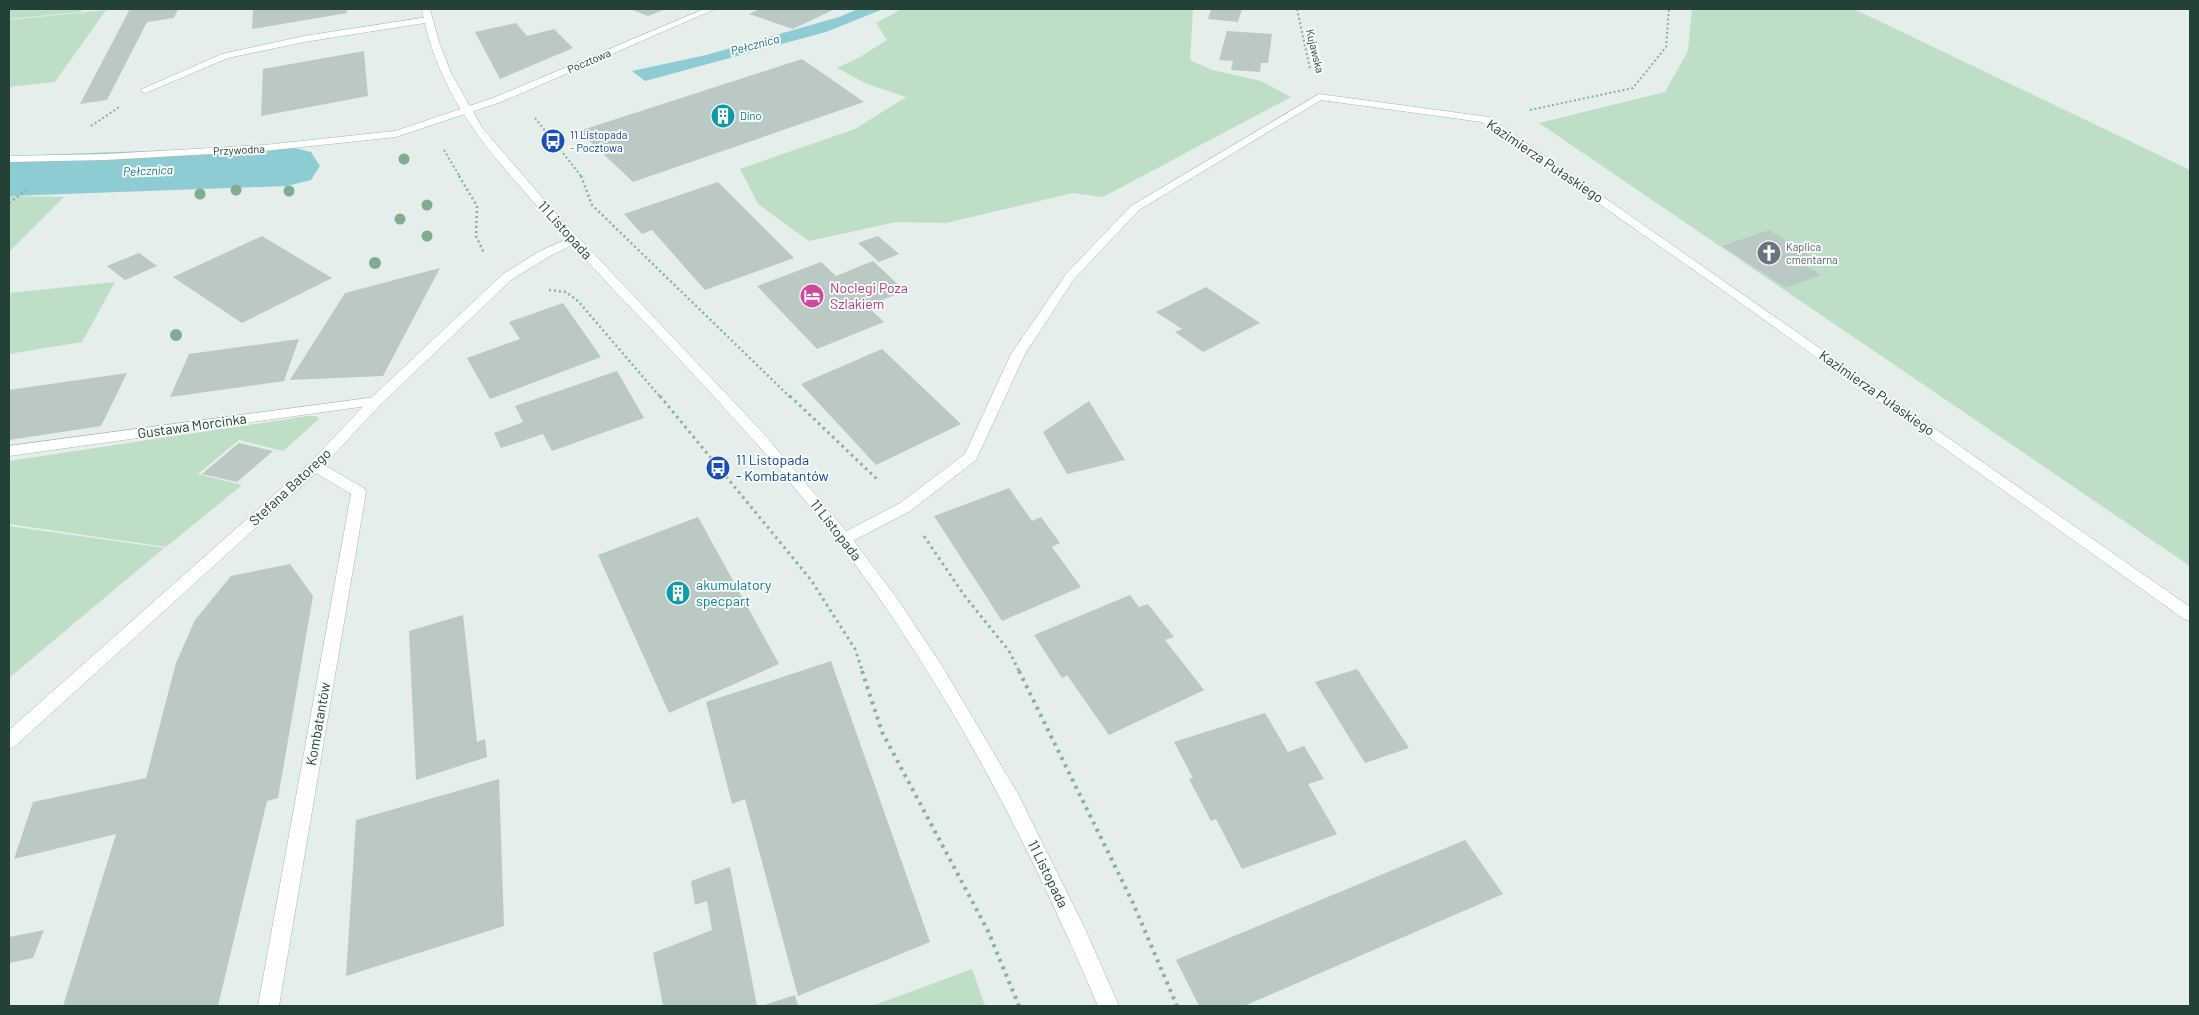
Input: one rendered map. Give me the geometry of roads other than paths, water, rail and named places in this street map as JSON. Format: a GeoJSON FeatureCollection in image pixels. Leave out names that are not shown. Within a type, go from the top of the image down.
{"type":"FeatureCollection","features":[{"type":"Feature","properties":{"kind":"street","name":"11 Listopada"},"geometry":{"type":"LineString","coordinates":[[426,9],[438,56],[466,111],[495,151],[574,240],[799,482],[894,607],[946,689],[1033,842],[1109,1006]]}},
{"type":"Feature","properties":{"kind":"street","name":"Pocztowa"},"geometry":{"type":"LineString","coordinates":[[466,111],[711,9]]}},
{"type":"Feature","properties":{"kind":"street"},"geometry":{"type":"LineString","coordinates":[[145,90],[226,56],[304,39],[428,20]]}},
{"type":"Feature","properties":{"kind":"street","name":"Kazimierza Pułaskiego"},"geometry":{"type":"LineString","coordinates":[[844,539],[905,507],[971,457],[1018,354],[1070,277],[1135,208],[1317,98],[1485,119],[1726,286],[2190,615]]}},
{"type":"Feature","properties":{"kind":"street","name":"Przywodna"},"geometry":{"type":"LineString","coordinates":[[9,159],[264,148],[396,134],[466,111]]}},
{"type":"Feature","properties":{"kind":"street","name":"Stefana Batorego"},"geometry":{"type":"LineString","coordinates":[[9,741],[316,466],[376,401],[507,277],[544,254],[574,240]]}},
{"type":"Feature","properties":{"kind":"street","name":"Gustawa Morcinka"},"geometry":{"type":"LineString","coordinates":[[9,451],[376,401]]}},
{"type":"Feature","properties":{"kind":"street","name":"Kombatantów"},"geometry":{"type":"LineString","coordinates":[[268,1006],[359,492],[316,466]]}},
{"type":"Feature","properties":{"kind":"water"},"geometry":{"type":"Polygon","coordinates":[[[858,9],[883,9],[826,32],[645,81],[632,71],[706,55],[839,17],[858,9]]]}},
{"type":"Feature","properties":{"kind":"waterway","name":"Pełcznica"},"geometry":{"type":"LineString","coordinates":[[9,176],[287,166]]}},
{"type":"Feature","properties":{"kind":"place","name":"Dino"},"geometry":{"type":"Point","coordinates":[723,116]}},
{"type":"Feature","properties":{"kind":"place","name":"11 Listopada - Pocztowa"},"geometry":{"type":"Point","coordinates":[553,141]}},
{"type":"Feature","properties":{"kind":"place","name":"Kaplica cmentarna"},"geometry":{"type":"Point","coordinates":[1769,253]}},
{"type":"Feature","properties":{"kind":"place","name":"Noclegi Poza Szlakiem"},"geometry":{"type":"Point","coordinates":[812,296]}},
{"type":"Feature","properties":{"kind":"place","name":"11 Listopada - Kombatantów"},"geometry":{"type":"Point","coordinates":[718,468]}},
{"type":"Feature","properties":{"kind":"place","name":"akumulatory specpart"},"geometry":{"type":"Point","coordinates":[678,593]}}]}
